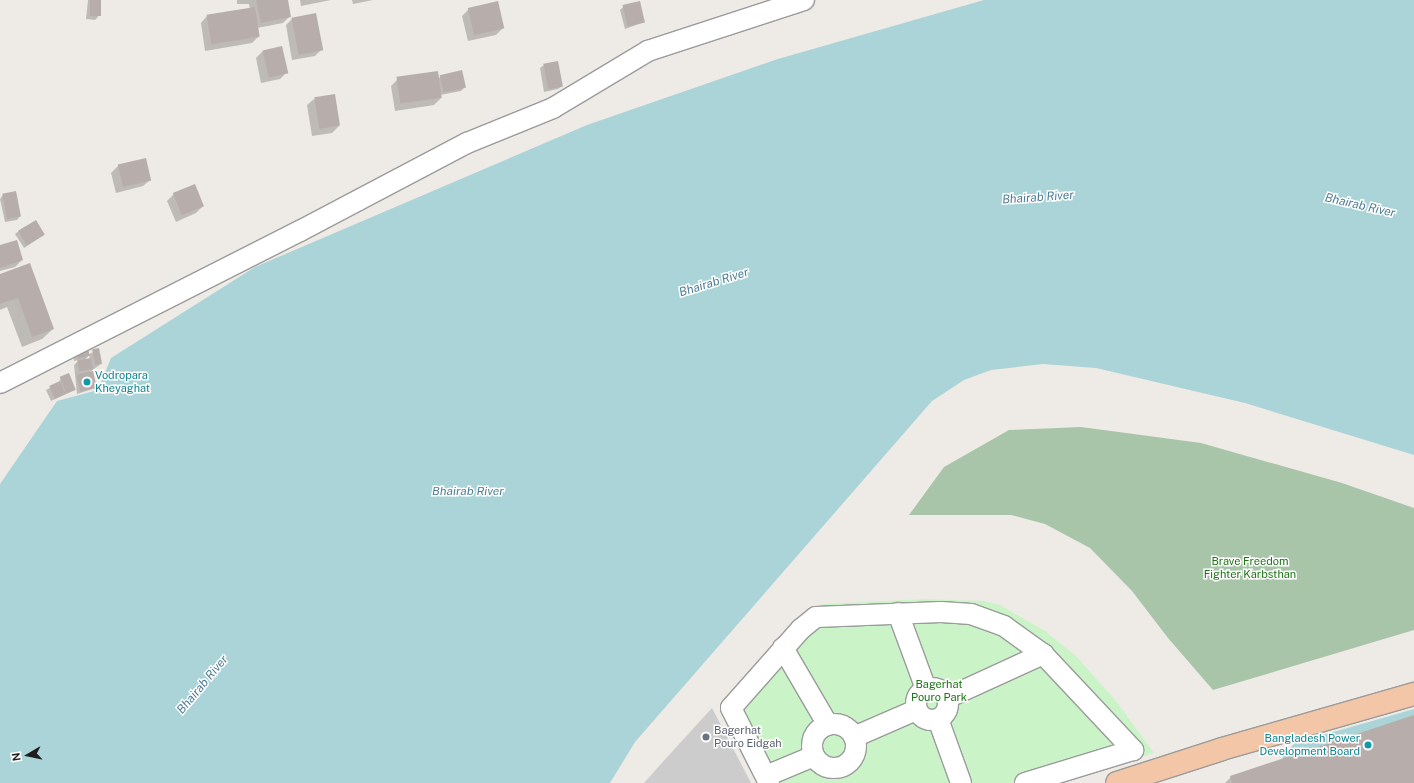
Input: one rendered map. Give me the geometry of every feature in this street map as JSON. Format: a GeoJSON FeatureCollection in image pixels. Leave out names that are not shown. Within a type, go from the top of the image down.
{"type":"FeatureCollection","features":[{"type":"Feature","properties":{"kind":"main road"},"geometry":{"type":"LineString","coordinates":[[1117,783],[1222,749],[1414,694]]}},
{"type":"Feature","properties":{"kind":"street"},"geometry":{"type":"LineString","coordinates":[[0,383],[300,231],[467,143],[552,108],[648,51],[804,0]]}},
{"type":"Feature","properties":{"kind":"street"},"geometry":{"type":"LineString","coordinates":[[898,613],[926,689]]}},
{"type":"Feature","properties":{"kind":"street"},"geometry":{"type":"LineString","coordinates":[[814,756],[768,780],[731,708],[784,648],[816,617],[898,613],[971,614],[1004,626],[1043,654],[1133,750],[1025,783]]}},
{"type":"Feature","properties":{"kind":"street"},"geometry":{"type":"LineString","coordinates":[[784,648],[828,725]]}},
{"type":"Feature","properties":{"kind":"street"},"geometry":{"type":"LineString","coordinates":[[947,698],[1043,654]]}},
{"type":"Feature","properties":{"kind":"street"},"geometry":{"type":"LineString","coordinates":[[926,689],[938,689],[947,698],[947,711],[938,719],[925,719],[916,710],[917,697],[926,689]]}},
{"type":"Feature","properties":{"kind":"street"},"geometry":{"type":"LineString","coordinates":[[854,737],[916,710]]}},
{"type":"Feature","properties":{"kind":"street"},"geometry":{"type":"LineString","coordinates":[[938,719],[961,783]]}},
{"type":"Feature","properties":{"kind":"street"},"geometry":{"type":"LineString","coordinates":[[828,725],[843,726],[854,737],[856,752],[846,775],[825,767],[814,756],[812,741],[821,728],[828,725]]}},
{"type":"Feature","properties":{"kind":"shaded area","name":"Bagerhat Pouro Eidgah"},"geometry":{"type":"Polygon","coordinates":[[[712,708],[751,783],[644,783],[660,765],[712,708]]]}},
{"type":"Feature","properties":{"kind":"green space","name":"Brave Freedom Fighter Karbsthan"},"geometry":{"type":"Polygon","coordinates":[[[1081,427],[1201,443],[1342,483],[1414,508],[1414,630],[1213,690],[1168,638],[1132,591],[1090,548],[1045,524],[1011,515],[909,515],[944,467],[1009,430],[1081,427]]]}},
{"type":"Feature","properties":{"kind":"green space","name":"Bagerhat Pouro Park"},"geometry":{"type":"Polygon","coordinates":[[[925,599],[984,601],[1000,605],[1045,631],[1076,656],[1116,701],[1154,753],[1057,783],[761,783],[724,708],[817,607],[824,604],[925,599]]]}},
{"type":"Feature","properties":{"kind":"water","name":"Bhairab River"},"geometry":{"type":"Polygon","coordinates":[[[984,0],[1414,0],[1414,455],[1245,403],[1096,368],[1043,364],[991,370],[964,380],[932,401],[635,742],[610,783],[0,783],[0,484],[57,401],[98,390],[111,358],[255,267],[587,125],[778,59],[984,0]]]}},
{"type":"Feature","properties":{"kind":"water","name":"Bangladesh Power Development Board"},"geometry":{"type":"Polygon","coordinates":[[[1414,709],[1414,783],[1281,783],[1279,777],[1283,755],[1295,743],[1414,709]]]}},
{"type":"Feature","properties":{"kind":"building"},"geometry":{"type":"Polygon","coordinates":[[[90,0],[101,0],[101,16],[90,16],[90,0]]]}},
{"type":"Feature","properties":{"kind":"building"},"geometry":{"type":"Polygon","coordinates":[[[256,0],[288,0],[291,17],[261,23],[256,0]]]}},
{"type":"Feature","properties":{"kind":"building"},"geometry":{"type":"Polygon","coordinates":[[[498,1],[504,28],[474,35],[468,8],[498,1]]]}},
{"type":"Feature","properties":{"kind":"building"},"geometry":{"type":"Polygon","coordinates":[[[640,1],[645,22],[627,26],[622,5],[640,1]]]}},
{"type":"Feature","properties":{"kind":"building"},"geometry":{"type":"Polygon","coordinates":[[[255,7],[260,37],[211,44],[207,15],[255,7]]]}},
{"type":"Feature","properties":{"kind":"building"},"geometry":{"type":"Polygon","coordinates":[[[316,13],[323,50],[299,55],[291,18],[316,13]]]}},
{"type":"Feature","properties":{"kind":"building"},"geometry":{"type":"Polygon","coordinates":[[[282,46],[288,73],[269,78],[263,50],[282,46]]]}},
{"type":"Feature","properties":{"kind":"building"},"geometry":{"type":"Polygon","coordinates":[[[558,61],[563,87],[548,89],[543,64],[558,61]]]}},
{"type":"Feature","properties":{"kind":"building"},"geometry":{"type":"Polygon","coordinates":[[[462,70],[466,88],[444,93],[440,75],[462,70]]]}},
{"type":"Feature","properties":{"kind":"building"},"geometry":{"type":"Polygon","coordinates":[[[438,71],[442,98],[400,104],[396,77],[438,71]]]}},
{"type":"Feature","properties":{"kind":"building"},"geometry":{"type":"Polygon","coordinates":[[[335,94],[340,126],[319,129],[314,97],[335,94]]]}},
{"type":"Feature","properties":{"kind":"building"},"geometry":{"type":"Polygon","coordinates":[[[146,158],[151,180],[123,187],[118,165],[146,158]]]}},
{"type":"Feature","properties":{"kind":"building"},"geometry":{"type":"Polygon","coordinates":[[[195,184],[204,206],[182,215],[173,193],[195,184]]]}},
{"type":"Feature","properties":{"kind":"building"},"geometry":{"type":"Polygon","coordinates":[[[16,191],[21,217],[7,219],[2,194],[16,191]]]}},
{"type":"Feature","properties":{"kind":"building"},"geometry":{"type":"Polygon","coordinates":[[[36,220],[45,235],[27,245],[18,231],[36,220]]]}},
{"type":"Feature","properties":{"kind":"building"},"geometry":{"type":"Polygon","coordinates":[[[17,240],[23,260],[0,268],[0,245],[17,240]]]}},
{"type":"Feature","properties":{"kind":"building"},"geometry":{"type":"Polygon","coordinates":[[[30,263],[54,329],[32,337],[18,298],[0,304],[0,274],[30,263]]]}},
{"type":"Feature","properties":{"kind":"building"},"geometry":{"type":"Polygon","coordinates":[[[87,346],[90,356],[78,359],[76,350],[87,346]]]}},
{"type":"Feature","properties":{"kind":"building"},"geometry":{"type":"Polygon","coordinates":[[[99,348],[102,364],[95,365],[92,349],[99,348]]]}},
{"type":"Feature","properties":{"kind":"building"},"geometry":{"type":"Polygon","coordinates":[[[91,358],[93,369],[79,371],[77,360],[91,358]]]}},
{"type":"Feature","properties":{"kind":"building","name":"Vodropara Kheyaghat"},"geometry":{"type":"Polygon","coordinates":[[[93,371],[97,388],[80,391],[76,375],[93,371]]]}},
{"type":"Feature","properties":{"kind":"building"},"geometry":{"type":"Polygon","coordinates":[[[69,373],[76,390],[66,393],[60,377],[69,373]]]}},
{"type":"Feature","properties":{"kind":"building"},"geometry":{"type":"Polygon","coordinates":[[[60,381],[66,394],[55,399],[49,386],[60,381]]]}},
{"type":"Feature","properties":{"kind":"building","name":"Bangladesh Power Development Board"},"geometry":{"type":"Polygon","coordinates":[[[1414,715],[1414,783],[1232,783],[1230,776],[1414,715]]]}},
{"type":"Feature","properties":{"kind":"place","name":"Vodropara Kheyaghat"},"geometry":{"type":"Point","coordinates":[87,382]}},
{"type":"Feature","properties":{"kind":"place","name":"Bagerhat Pouro Eidgah"},"geometry":{"type":"Point","coordinates":[706,737]}},
{"type":"Feature","properties":{"kind":"place","name":"Bangladesh Power Development Board"},"geometry":{"type":"Point","coordinates":[1368,745]}}]}
